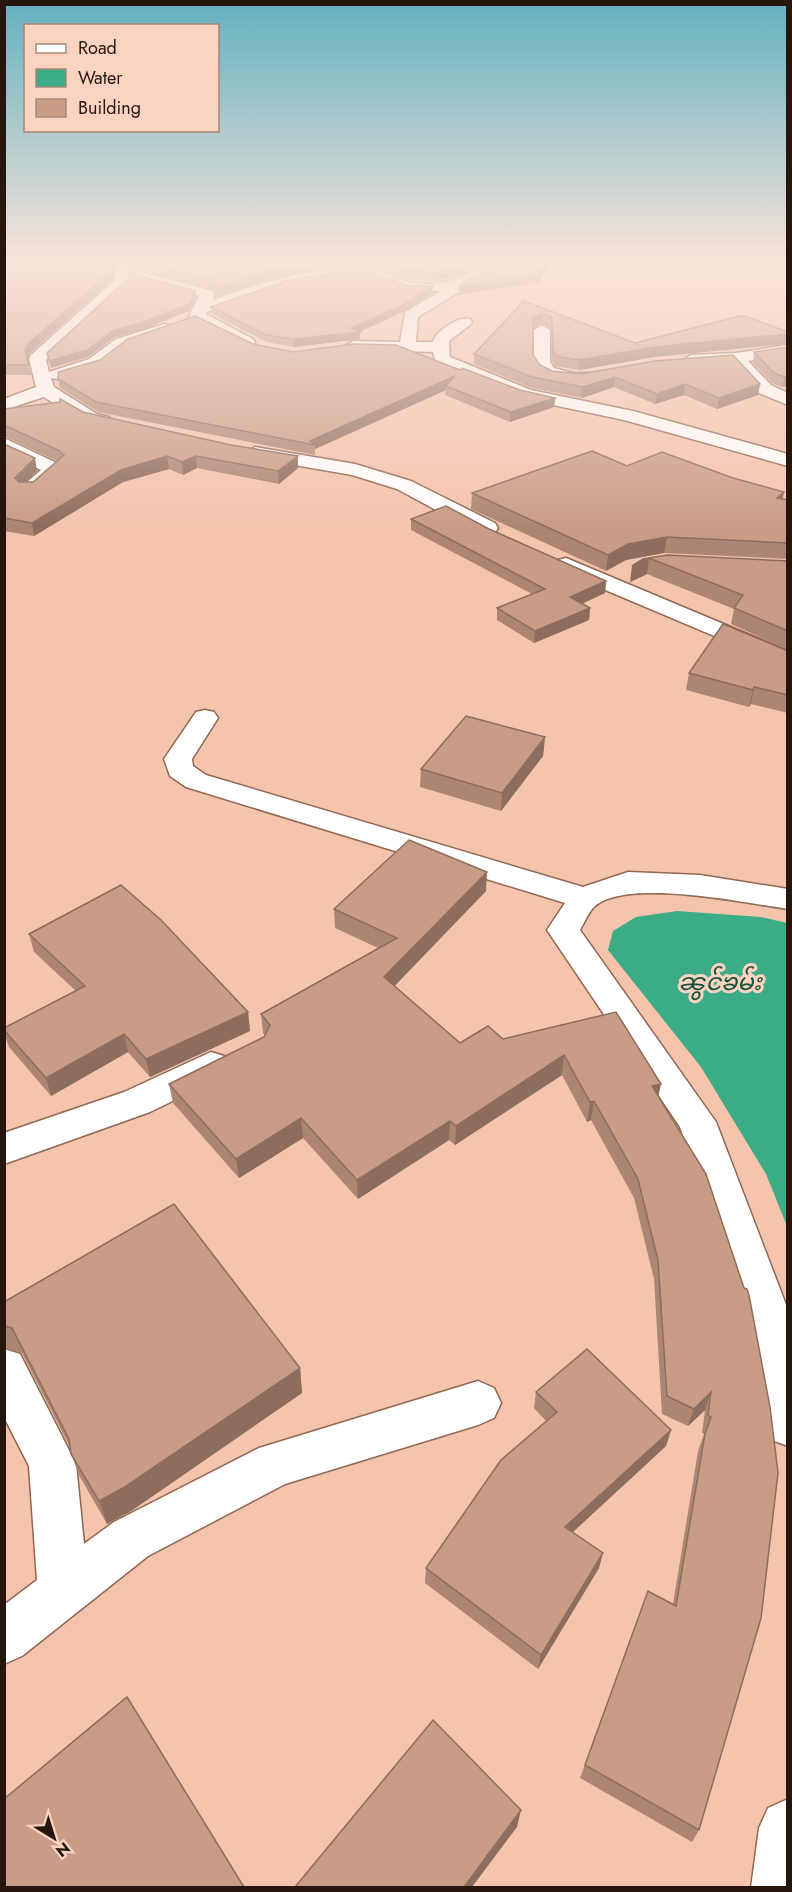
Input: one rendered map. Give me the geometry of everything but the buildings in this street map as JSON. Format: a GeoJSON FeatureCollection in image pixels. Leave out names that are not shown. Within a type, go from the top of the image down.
{"type":"FeatureCollection","features":[{"type":"Feature","properties":{"kind":"street"},"geometry":{"type":"LineString","coordinates":[[45,351],[37,359],[44,384],[91,418],[124,425]]}},
{"type":"Feature","properties":{"kind":"street"},"geometry":{"type":"LineString","coordinates":[[4,405],[44,384],[95,363],[110,351]]}},
{"type":"Feature","properties":{"kind":"street"},"geometry":{"type":"LineString","coordinates":[[441,351],[441,359],[477,376],[526,394],[627,415],[788,460]]}},
{"type":"Feature","properties":{"kind":"street"},"geometry":{"type":"LineString","coordinates":[[542,351],[542,362],[547,370],[572,378],[606,372]]}},
{"type":"Feature","properties":{"kind":"street"},"geometry":{"type":"LineString","coordinates":[[672,362],[736,358],[780,351]]}},
{"type":"Feature","properties":{"kind":"street"},"geometry":{"type":"LineString","coordinates":[[736,358],[765,389],[788,400]]}},
{"type":"Feature","properties":{"kind":"street"},"geometry":{"type":"LineString","coordinates":[[4,444],[54,469],[29,489]]}},
{"type":"Feature","properties":{"kind":"street"},"geometry":{"type":"LineString","coordinates":[[233,449],[355,470],[394,482],[507,538]]}},
{"type":"Feature","properties":{"kind":"street"},"geometry":{"type":"LineString","coordinates":[[547,556],[788,660]]}},
{"type":"Feature","properties":{"kind":"street"},"geometry":{"type":"LineString","coordinates":[[607,583],[634,567]]}},
{"type":"Feature","properties":{"kind":"street"},"geometry":{"type":"LineString","coordinates":[[205,718],[178,759],[180,770],[196,781],[584,898]]}},
{"type":"Feature","properties":{"kind":"street"},"geometry":{"type":"LineString","coordinates":[[788,899],[700,885],[628,882],[584,898],[563,930],[697,1122],[767,1313],[788,1424]]}},
{"type":"Feature","properties":{"kind":"street"},"geometry":{"type":"LineString","coordinates":[[4,1149],[137,1102],[241,1051]]}},
{"type":"Feature","properties":{"kind":"street"},"geometry":{"type":"LineString","coordinates":[[4,1369],[52,1464],[63,1591]]}},
{"type":"Feature","properties":{"kind":"street"},"geometry":{"type":"LineString","coordinates":[[4,1638],[131,1539],[276,1464],[478,1403]]}},
{"type":"Feature","properties":{"kind":"street"},"geometry":{"type":"LineString","coordinates":[[780,1887],[788,1828]]}},
{"type":"Feature","properties":{"kind":"water","name":"ၼွင်ၶမ်း"},"geometry":{"type":"Polygon","coordinates":[[[677,911],[761,917],[787,923],[787,1226],[766,1174],[701,1067],[608,950],[613,931],[636,917],[677,911]]]}}]}
